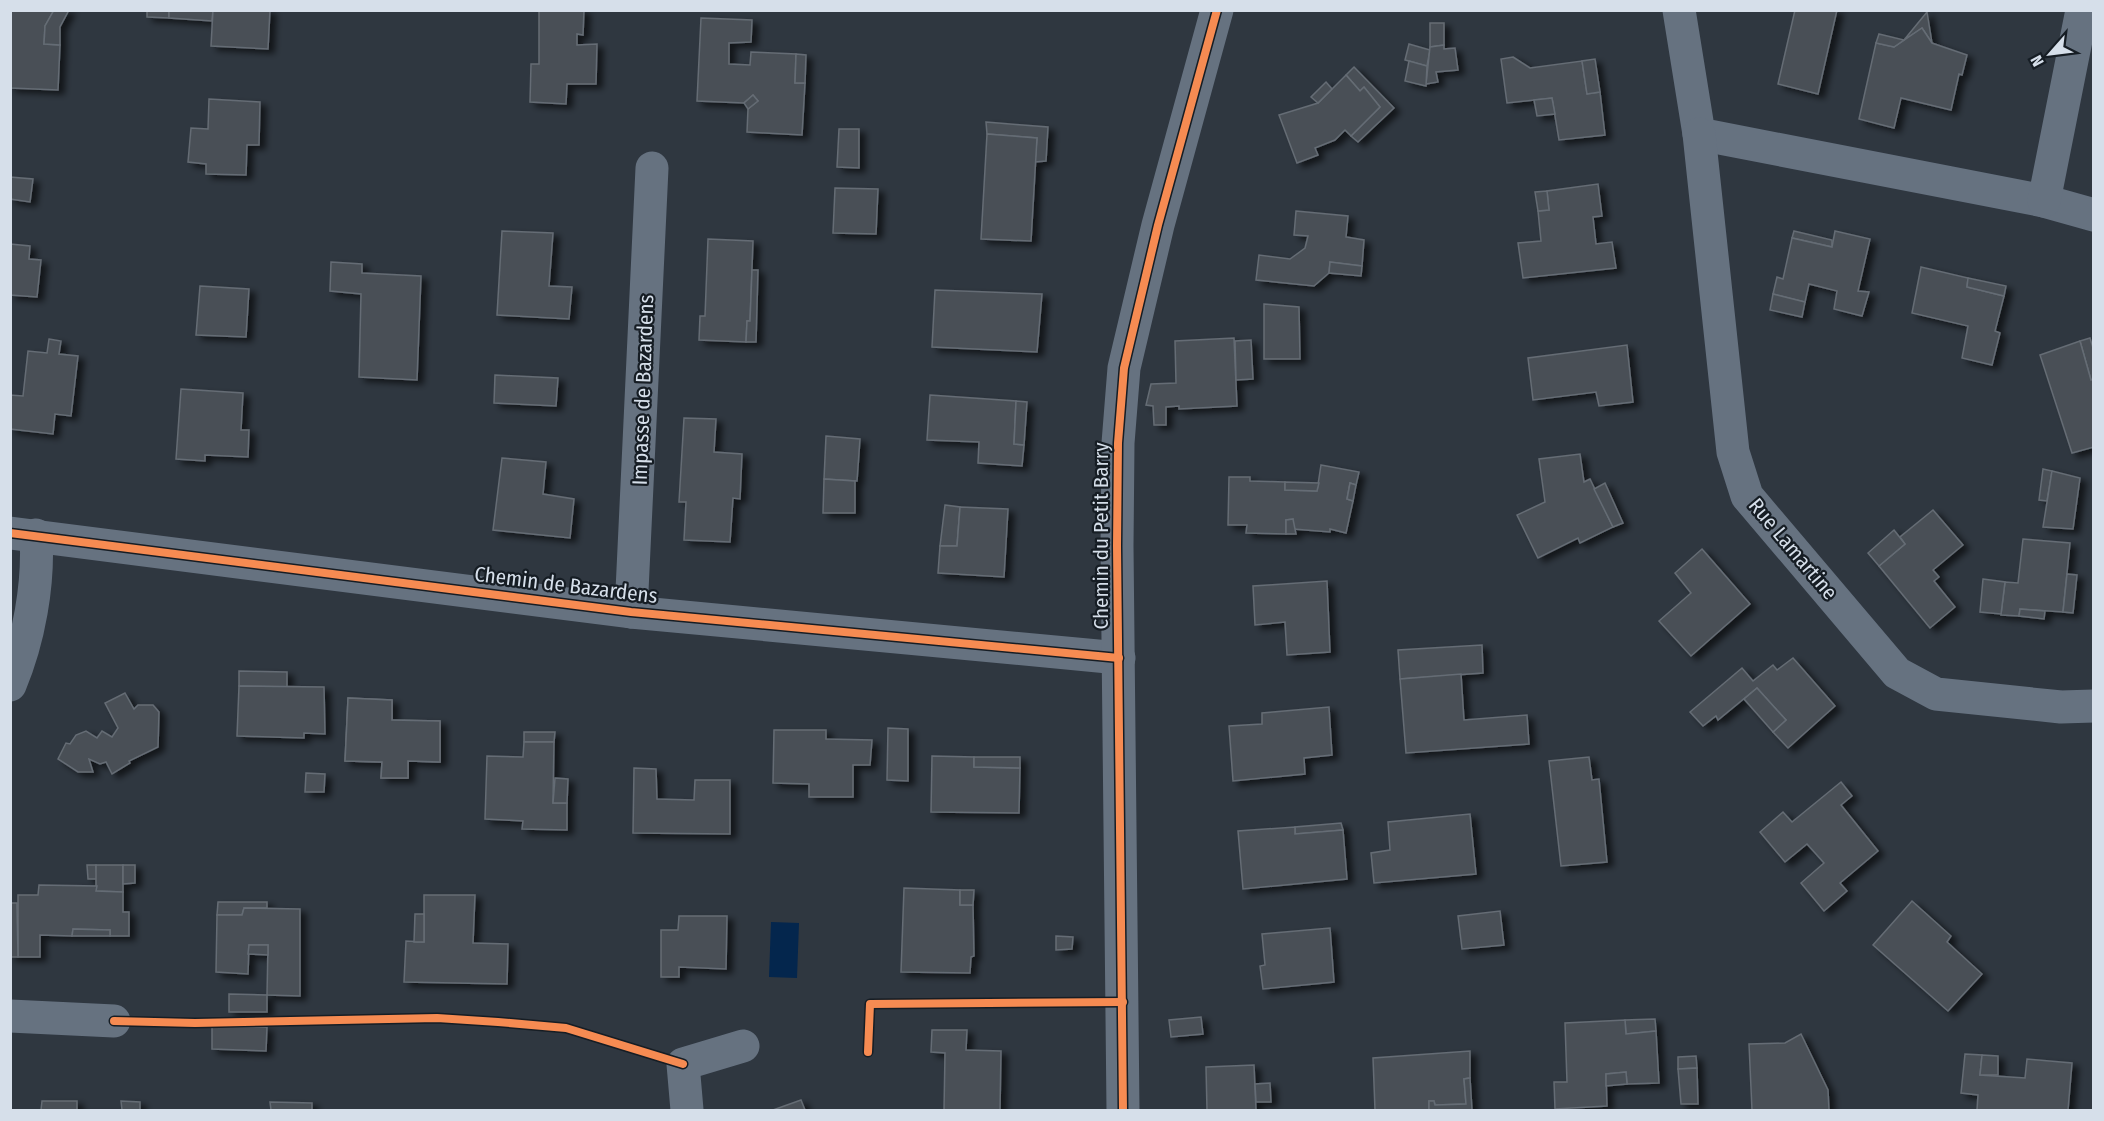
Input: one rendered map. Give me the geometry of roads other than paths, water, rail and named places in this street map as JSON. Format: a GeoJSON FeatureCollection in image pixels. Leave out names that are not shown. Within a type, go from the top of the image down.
{"type":"FeatureCollection","features":[{"type":"Feature","properties":{"kind":"street","name":"Chemin du Petit Barry"},"geometry":{"type":"LineString","coordinates":[[1123,1110],[1118,443],[1124,368],[1158,225],[1218,10]]}},
{"type":"Feature","properties":{"kind":"street","name":"Rue Lamartine"},"geometry":{"type":"LineString","coordinates":[[1679,10],[1699,134],[1733,452],[1747,496],[1897,673],[1936,694],[2061,707],[2094,706]]}},
{"type":"Feature","properties":{"kind":"street"},"geometry":{"type":"LineString","coordinates":[[2044,201],[2082,10]]}},
{"type":"Feature","properties":{"kind":"street"},"geometry":{"type":"LineString","coordinates":[[1699,134],[2044,201],[2094,215]]}},
{"type":"Feature","properties":{"kind":"street","name":"Impasse de Bazardens"},"geometry":{"type":"LineString","coordinates":[[631,612],[652,168]]}},
{"type":"Feature","properties":{"kind":"street","name":"Chemin de Bazardens"},"geometry":{"type":"LineString","coordinates":[[23,534],[631,612],[1119,657]]}},
{"type":"Feature","properties":{"kind":"street"},"geometry":{"type":"LineString","coordinates":[[10,685],[28,626],[37,556],[23,534]]}},
{"type":"Feature","properties":{"kind":"street"},"geometry":{"type":"LineString","coordinates":[[10,1016],[114,1021]]}},
{"type":"Feature","properties":{"kind":"street"},"geometry":{"type":"LineString","coordinates":[[687,1110],[683,1064],[743,1046]]}},
{"type":"Feature","properties":{"kind":"water"},"geometry":{"type":"Polygon","coordinates":[[[771,922],[799,923],[797,978],[769,977],[771,922]]]}}]}
